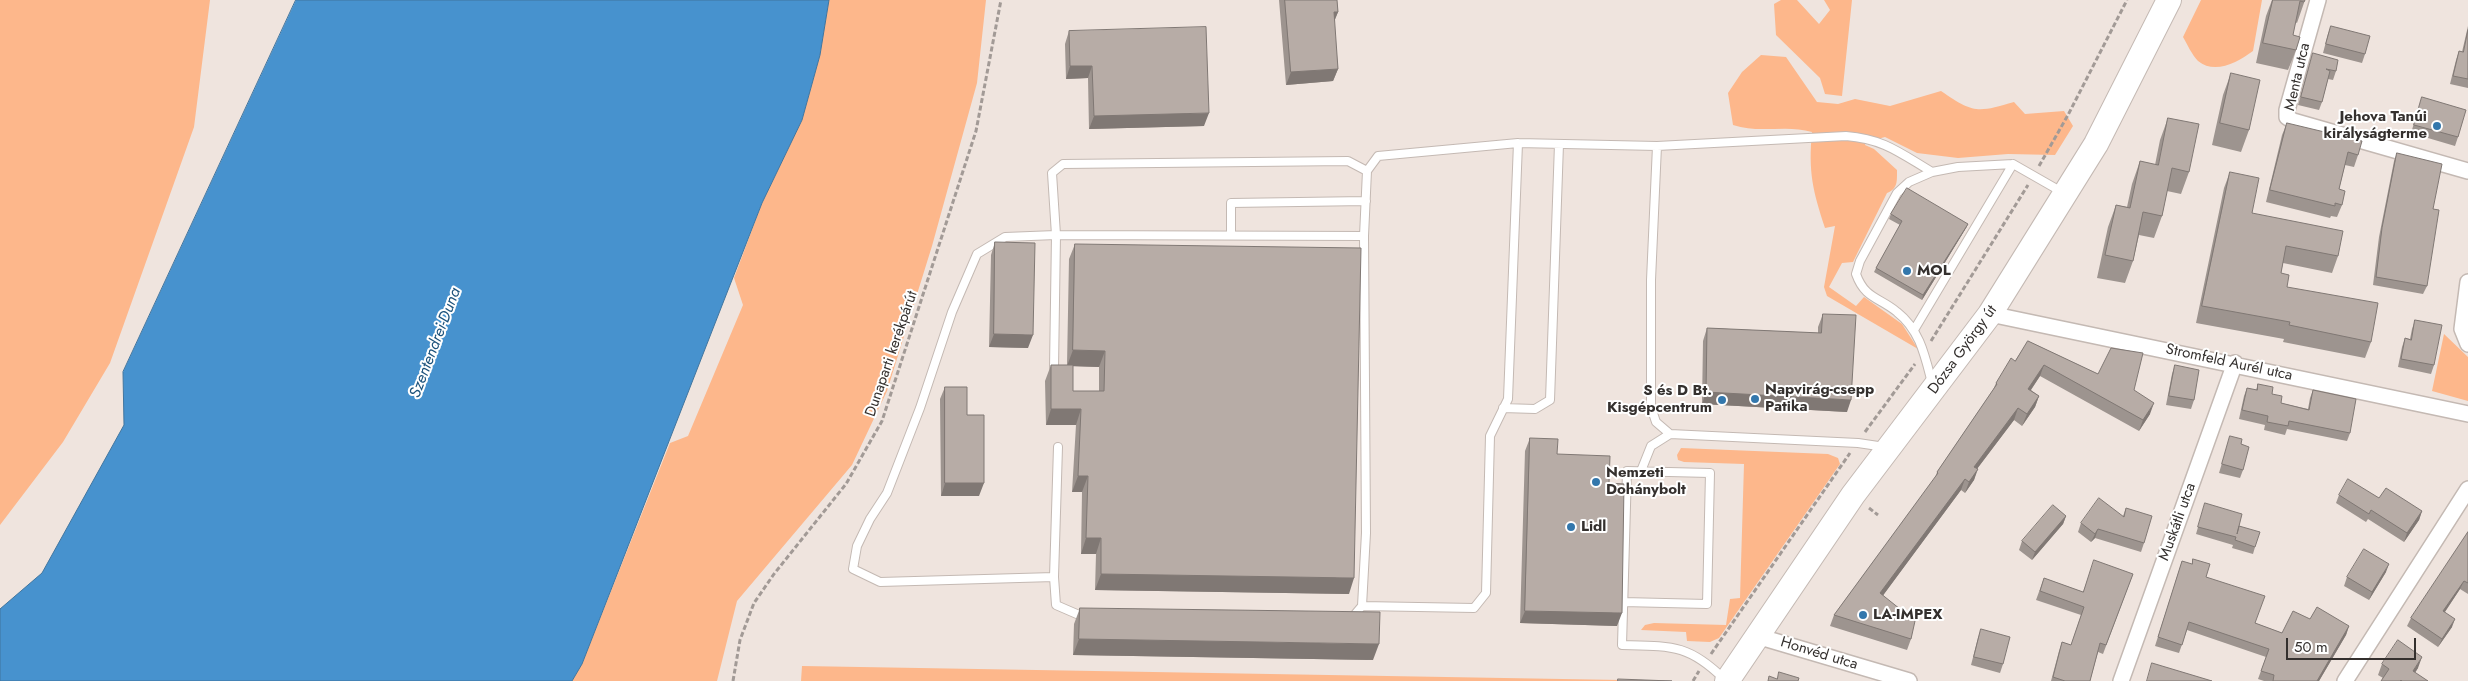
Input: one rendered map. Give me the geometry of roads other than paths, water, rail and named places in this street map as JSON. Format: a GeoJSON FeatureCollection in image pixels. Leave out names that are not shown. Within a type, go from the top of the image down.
{"type":"FeatureCollection","features":[{"type":"Feature","properties":{"kind":"main road","name":"Dózsa György út"},"geometry":{"type":"LineString","coordinates":[[1727,681],[1853,495],[1990,314],[2096,144],[2169,0]]}},
{"type":"Feature","properties":{"kind":"street","name":"Menta utca"},"geometry":{"type":"LineString","coordinates":[[2318,0],[2287,110],[2287,116],[2293,121],[2468,171]]}},
{"type":"Feature","properties":{"kind":"street"},"geometry":{"type":"LineString","coordinates":[[2468,282],[2462,329],[2468,344]]}},
{"type":"Feature","properties":{"kind":"street","name":"Stromfeld Aurél utca"},"geometry":{"type":"LineString","coordinates":[[1990,314],[2468,414]]}},
{"type":"Feature","properties":{"kind":"street","name":"Muskátli utca"},"geometry":{"type":"LineString","coordinates":[[2121,681],[2235,364]]}},
{"type":"Feature","properties":{"kind":"street"},"geometry":{"type":"LineString","coordinates":[[2345,681],[2468,489]]}},
{"type":"Feature","properties":{"kind":"street","name":"Honvéd utca"},"geometry":{"type":"LineString","coordinates":[[1757,636],[1909,681]]}},
{"type":"Feature","properties":{"kind":"lane"},"geometry":{"type":"LineString","coordinates":[[1339,621],[1348,621],[1362,606],[1366,533],[1364,236],[1368,172],[1378,156],[1518,143],[1657,146],[1846,136],[1884,143],[1932,172]]}},
{"type":"Feature","properties":{"kind":"lane"},"geometry":{"type":"LineString","coordinates":[[1362,606],[1474,608],[1486,593],[1490,436],[1508,398],[1518,143]]}},
{"type":"Feature","properties":{"kind":"lane"},"geometry":{"type":"LineString","coordinates":[[1503,408],[1535,409],[1550,400],[1559,144]]}},
{"type":"Feature","properties":{"kind":"lane"},"geometry":{"type":"LineString","coordinates":[[1657,146],[1651,280],[1651,407],[1656,422],[1670,434]]}},
{"type":"Feature","properties":{"kind":"lane"},"geometry":{"type":"LineString","coordinates":[[1054,368],[1056,235],[1052,174],[1062,164],[1348,161],[1368,172]]}},
{"type":"Feature","properties":{"kind":"lane"},"geometry":{"type":"LineString","coordinates":[[1934,390],[1924,351],[1914,330],[1898,312],[1866,294],[1856,274],[1860,261],[1897,193],[1909,182],[1932,172],[1958,167],[2013,164],[2065,194]]}},
{"type":"Feature","properties":{"kind":"lane"},"geometry":{"type":"LineString","coordinates":[[1914,330],[2013,164]]}},
{"type":"Feature","properties":{"kind":"lane"},"geometry":{"type":"LineString","coordinates":[[1231,235],[1231,203],[1366,201]]}},
{"type":"Feature","properties":{"kind":"lane"},"geometry":{"type":"LineString","coordinates":[[1054,577],[880,582],[853,569],[857,546],[870,519],[887,493],[920,408],[952,312],[977,254],[1004,237],[1056,235],[1364,236]]}},
{"type":"Feature","properties":{"kind":"lane"},"geometry":{"type":"LineString","coordinates":[[1641,472],[1651,446],[1670,434],[1848,442],[1889,448]]}},
{"type":"Feature","properties":{"kind":"lane"},"geometry":{"type":"LineString","coordinates":[[1058,447],[1054,577],[1056,605],[1084,618],[1093,618]]}},
{"type":"Feature","properties":{"kind":"lane"},"geometry":{"type":"LineString","coordinates":[[1623,602],[1707,604],[1710,473],[1627,471],[1623,602],[1622,645],[1667,646],[1688,651],[1706,661],[1727,681]]}},
{"type":"Feature","properties":{"kind":"water","name":"Szentendrei-Duna"},"geometry":{"type":"Polygon","coordinates":[[[296,0],[829,0],[820,55],[802,120],[762,203],[582,664],[572,681],[0,681],[0,609],[42,573],[124,425],[123,372],[296,0]]]}},
{"type":"Feature","properties":{"kind":"place","name":"Jehova Tanúi királyságterme"},"geometry":{"type":"Point","coordinates":[2437,126]}},
{"type":"Feature","properties":{"kind":"place","name":"MOL"},"geometry":{"type":"Point","coordinates":[1907,271]}},
{"type":"Feature","properties":{"kind":"place","name":"Napvirág-csepp Patika"},"geometry":{"type":"Point","coordinates":[1755,399]}},
{"type":"Feature","properties":{"kind":"place","name":"S és D Bt. Kisgépcentrum"},"geometry":{"type":"Point","coordinates":[1722,400]}},
{"type":"Feature","properties":{"kind":"place","name":"Nemzeti Dohánybolt"},"geometry":{"type":"Point","coordinates":[1596,482]}},
{"type":"Feature","properties":{"kind":"place","name":"Lidl"},"geometry":{"type":"Point","coordinates":[1571,527]}},
{"type":"Feature","properties":{"kind":"place","name":"LA-IMPEX"},"geometry":{"type":"Point","coordinates":[1863,615]}}]}
